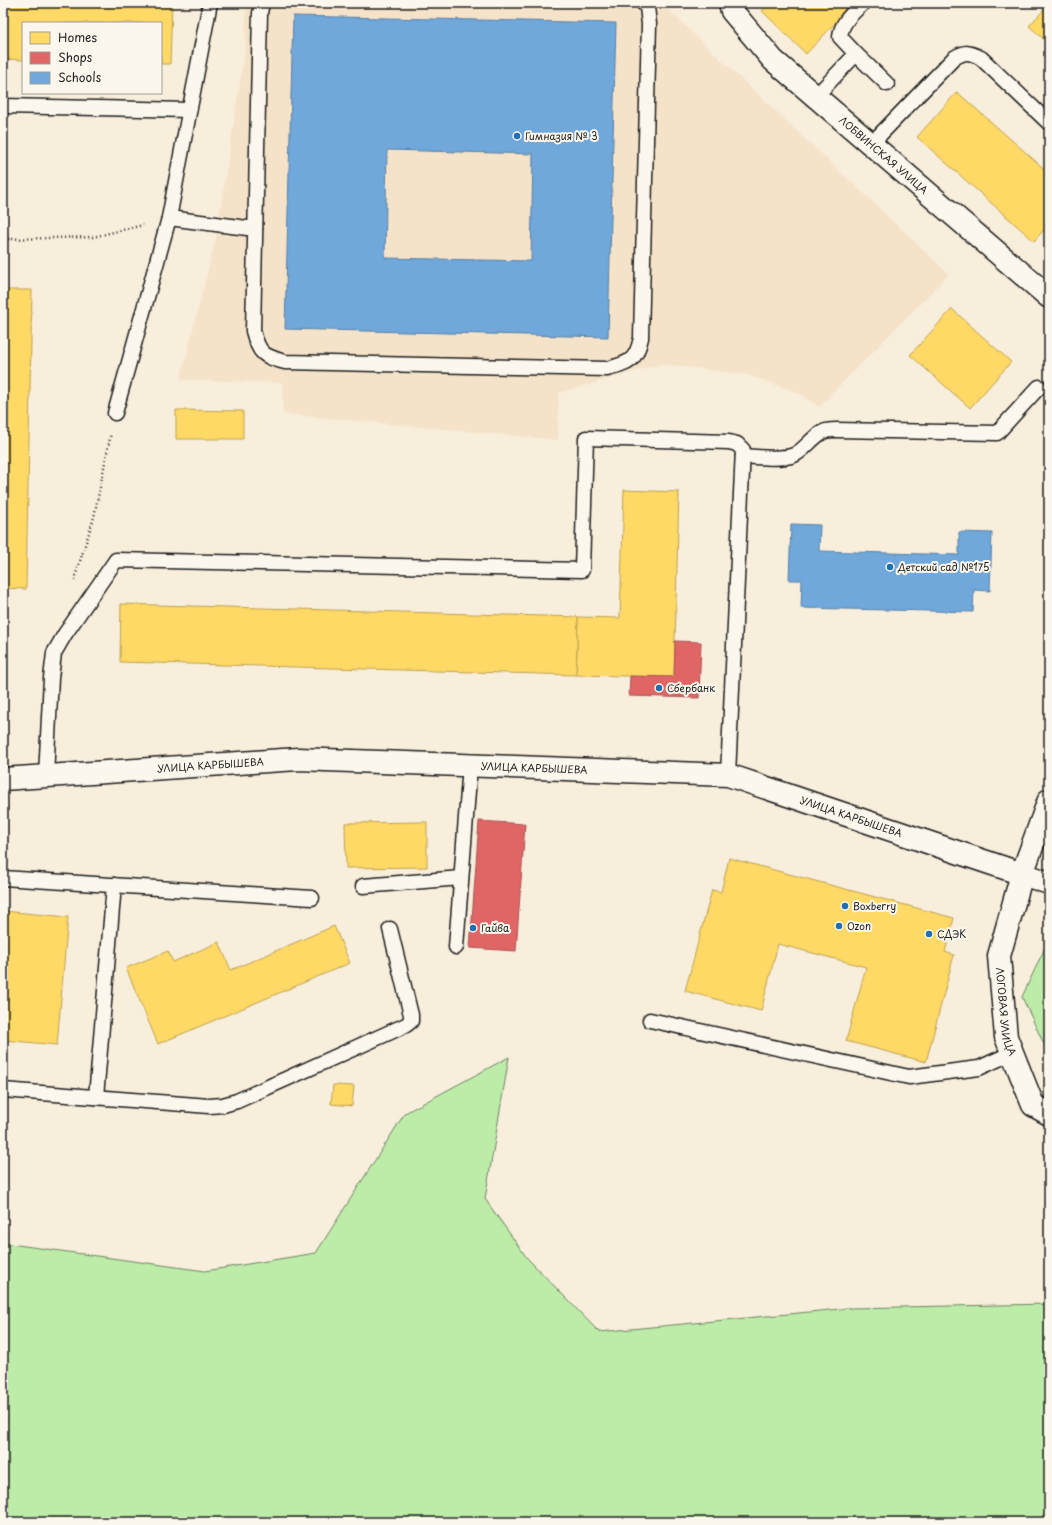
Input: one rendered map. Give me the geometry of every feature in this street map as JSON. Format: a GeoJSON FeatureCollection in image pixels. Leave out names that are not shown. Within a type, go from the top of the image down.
{"type":"FeatureCollection","features":[{"type":"Feature","properties":{"kind":"street","name":"ЛОБВИНСКАЯ УЛИЦА"},"geometry":{"type":"LineString","coordinates":[[730,3],[732,11],[773,60],[1049,297]]}},
{"type":"Feature","properties":{"kind":"street","name":"УЛИЦА КАРБЫШЕВА"},"geometry":{"type":"LineString","coordinates":[[3,779],[298,759],[728,775],[1049,884]]}},
{"type":"Feature","properties":{"kind":"street","name":"ЛОГОВАЯ УЛИЦА"},"geometry":{"type":"LineString","coordinates":[[1049,800],[1022,874],[999,956],[1006,1037],[1033,1105],[1049,1114]]}},
{"type":"Feature","properties":{"kind":"lane"},"geometry":{"type":"LineString","coordinates":[[115,413],[169,218],[210,3]]}},
{"type":"Feature","properties":{"kind":"lane"},"geometry":{"type":"LineString","coordinates":[[262,3],[260,12],[253,331],[257,346],[267,357],[285,362],[592,369],[607,369],[626,364],[638,352],[641,338],[649,24],[646,7],[643,3]]}},
{"type":"Feature","properties":{"kind":"lane"},"geometry":{"type":"LineString","coordinates":[[863,3],[843,24],[840,31],[840,37],[843,42],[887,84]]}},
{"type":"Feature","properties":{"kind":"lane"},"geometry":{"type":"LineString","coordinates":[[872,144],[954,58],[962,54],[971,53],[981,58],[1049,123]]}},
{"type":"Feature","properties":{"kind":"lane"},"geometry":{"type":"LineString","coordinates":[[816,96],[856,54]]}},
{"type":"Feature","properties":{"kind":"lane"},"geometry":{"type":"LineString","coordinates":[[3,106],[189,110]]}},
{"type":"Feature","properties":{"kind":"lane"},"geometry":{"type":"LineString","coordinates":[[169,218],[255,229]]}},
{"type":"Feature","properties":{"kind":"lane"},"geometry":{"type":"LineString","coordinates":[[743,456],[783,457],[793,455],[802,450],[814,438],[824,431],[997,433],[1039,386]]}},
{"type":"Feature","properties":{"kind":"lane"},"geometry":{"type":"LineString","coordinates":[[46,776],[51,678],[54,654],[65,634],[116,560],[582,570],[586,438],[729,442],[737,444],[743,450],[728,775]]}},
{"type":"Feature","properties":{"kind":"lane"},"geometry":{"type":"LineString","coordinates":[[456,947],[470,765]]}},
{"type":"Feature","properties":{"kind":"lane"},"geometry":{"type":"LineString","coordinates":[[3,878],[312,898]]}},
{"type":"Feature","properties":{"kind":"lane"},"geometry":{"type":"LineString","coordinates":[[363,886],[462,878]]}},
{"type":"Feature","properties":{"kind":"lane"},"geometry":{"type":"LineString","coordinates":[[96,1097],[114,885]]}},
{"type":"Feature","properties":{"kind":"lane"},"geometry":{"type":"LineString","coordinates":[[3,1090],[209,1106],[223,1105],[238,1101],[406,1025],[411,1021],[411,1015],[390,929]]}},
{"type":"Feature","properties":{"kind":"lane"},"geometry":{"type":"LineString","coordinates":[[650,1020],[909,1077],[979,1068],[1012,1053]]}},
{"type":"Feature","properties":{"kind":"path"},"geometry":{"type":"LineString","coordinates":[[3,245],[8,239],[93,237],[169,218]]}},
{"type":"Feature","properties":{"kind":"path"},"geometry":{"type":"LineString","coordinates":[[74,581],[94,517],[115,413]]}},
{"type":"Feature","properties":{"kind":"shaded area","name":"Гимназия № 3"},"geometry":{"type":"Polygon","coordinates":[[[246,3],[661,3],[949,274],[819,407],[801,394],[748,375],[661,364],[559,393],[558,440],[283,414],[283,383],[180,380],[216,238],[245,49],[246,3]]]}},
{"type":"Feature","properties":{"kind":"green space"},"geometry":{"type":"Polygon","coordinates":[[[1049,939],[1049,1055],[1022,997],[1049,939]]]}},
{"type":"Feature","properties":{"kind":"green space"},"geometry":{"type":"Polygon","coordinates":[[[509,1057],[485,1199],[527,1258],[599,1332],[851,1308],[1049,1304],[1049,1522],[3,1522],[3,1243],[205,1271],[316,1253],[405,1113],[509,1057]]]}},
{"type":"Feature","properties":{"kind":"building: Homes"},"geometry":{"type":"Polygon","coordinates":[[[3,3],[172,3],[170,64],[162,64],[162,22],[22,22],[22,60],[3,59],[3,3]]]}},
{"type":"Feature","properties":{"kind":"building: Homes"},"geometry":{"type":"Polygon","coordinates":[[[770,3],[854,3],[806,54],[762,11],[770,3]]]}},
{"type":"Feature","properties":{"kind":"building: Homes"},"geometry":{"type":"Polygon","coordinates":[[[1049,4],[1049,44],[1029,26],[1049,4]]]}},
{"type":"Feature","properties":{"kind":"building: Homes"},"geometry":{"type":"Polygon","coordinates":[[[957,92],[1049,173],[1049,224],[1034,241],[917,137],[957,92]]]}},
{"type":"Feature","properties":{"kind":"building: Homes"},"geometry":{"type":"Polygon","coordinates":[[[3,290],[32,290],[26,589],[3,588],[3,290]]]}},
{"type":"Feature","properties":{"kind":"building: Homes"},"geometry":{"type":"Polygon","coordinates":[[[952,309],[1011,362],[970,408],[910,355],[952,309]]]}},
{"type":"Feature","properties":{"kind":"building: Homes"},"geometry":{"type":"Polygon","coordinates":[[[176,410],[243,411],[243,439],[176,439],[176,410]]]}},
{"type":"Feature","properties":{"kind":"building: Homes"},"geometry":{"type":"Polygon","coordinates":[[[624,490],[679,492],[674,677],[576,675],[578,617],[620,618],[624,490]]]}},
{"type":"Feature","properties":{"kind":"building: Homes"},"geometry":{"type":"Polygon","coordinates":[[[121,604],[578,617],[576,675],[120,662],[121,604]]]}},
{"type":"Feature","properties":{"kind":"building: Homes"},"geometry":{"type":"Polygon","coordinates":[[[427,822],[427,867],[346,868],[345,823],[427,822]]]}},
{"type":"Feature","properties":{"kind":"building: Homes"},"geometry":{"type":"Polygon","coordinates":[[[729,858],[954,918],[945,952],[954,955],[926,1062],[846,1041],[866,967],[778,944],[761,1011],[685,991],[712,890],[721,892],[729,858]]]}},
{"type":"Feature","properties":{"kind":"building: Homes"},"geometry":{"type":"Polygon","coordinates":[[[3,911],[68,917],[57,1045],[3,1040],[3,911]]]}},
{"type":"Feature","properties":{"kind":"building: Homes"},"geometry":{"type":"Polygon","coordinates":[[[334,926],[350,963],[158,1044],[126,968],[168,951],[173,962],[219,942],[231,970],[334,926]]]}},
{"type":"Feature","properties":{"kind":"building: Homes"},"geometry":{"type":"Polygon","coordinates":[[[333,1085],[354,1086],[352,1106],[331,1104],[333,1085]]]}},
{"type":"Feature","properties":{"kind":"building: Shops"},"geometry":{"type":"Polygon","coordinates":[[[675,641],[701,642],[699,698],[629,696],[630,676],[674,677],[675,641]]]}},
{"type":"Feature","properties":{"kind":"building: Shops"},"geometry":{"type":"Polygon","coordinates":[[[479,821],[525,824],[516,951],[470,948],[479,821]]]}},
{"type":"Feature","properties":{"kind":"building: Schools"},"geometry":{"type":"Polygon","coordinates":[[[293,16],[616,23],[608,337],[285,329],[293,16]],[[387,150],[385,258],[531,261],[533,154],[387,150]]]}},
{"type":"Feature","properties":{"kind":"building: Schools","name":"Детский сад №175"},"geometry":{"type":"Polygon","coordinates":[[[791,524],[820,525],[819,551],[959,555],[959,532],[992,533],[990,591],[974,590],[973,612],[801,608],[802,580],[789,580],[791,524]]]}},
{"type":"Feature","properties":{"kind":"place","name":"Гимназия № 3"},"geometry":{"type":"Point","coordinates":[517,136]}},
{"type":"Feature","properties":{"kind":"place","name":"Детский сад №175"},"geometry":{"type":"Point","coordinates":[890,567]}},
{"type":"Feature","properties":{"kind":"place","name":"Сбербанк"},"geometry":{"type":"Point","coordinates":[659,688]}},
{"type":"Feature","properties":{"kind":"place","name":"Boxberry"},"geometry":{"type":"Point","coordinates":[845,906]}},
{"type":"Feature","properties":{"kind":"place","name":"Ozon"},"geometry":{"type":"Point","coordinates":[839,926]}},
{"type":"Feature","properties":{"kind":"place","name":"Гайва"},"geometry":{"type":"Point","coordinates":[473,928]}},
{"type":"Feature","properties":{"kind":"place","name":"СДЭК"},"geometry":{"type":"Point","coordinates":[929,934]}}]}
